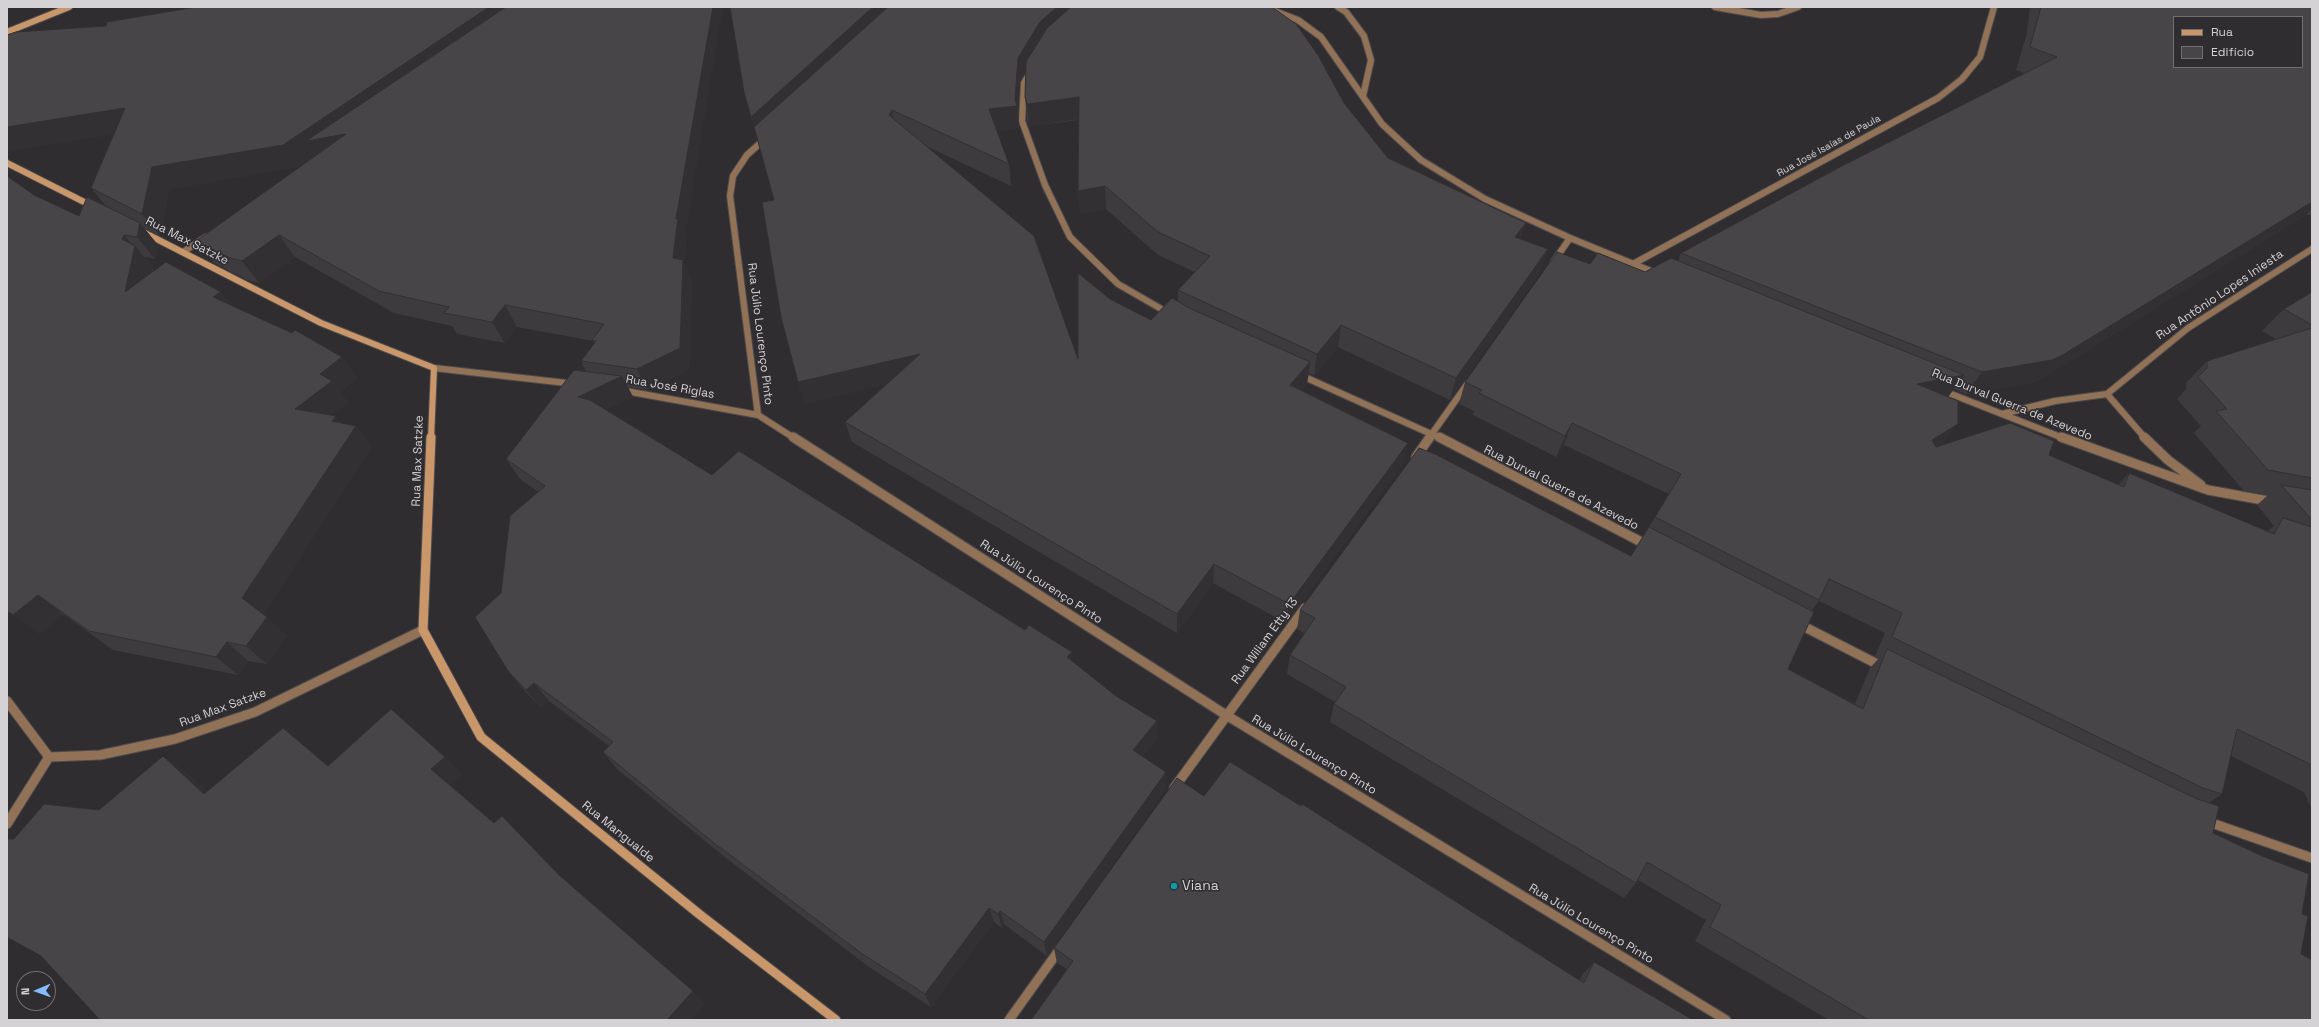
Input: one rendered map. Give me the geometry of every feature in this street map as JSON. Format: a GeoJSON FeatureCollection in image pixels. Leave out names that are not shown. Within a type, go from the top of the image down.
{"type":"FeatureCollection","features":[{"type":"Feature","properties":{"kind":"street"},"geometry":{"type":"LineString","coordinates":[[7,32],[69,7]]}},
{"type":"Feature","properties":{"kind":"street"},"geometry":{"type":"LineString","coordinates":[[1264,7],[1298,20],[1321,37],[1382,124],[1421,160],[1485,199],[1570,238],[1668,279]]}},
{"type":"Feature","properties":{"kind":"street"},"geometry":{"type":"LineString","coordinates":[[1338,7],[1346,12],[1364,36],[1371,60],[1363,96]]}},
{"type":"Feature","properties":{"kind":"street"},"geometry":{"type":"LineString","coordinates":[[1715,7],[1761,15],[1778,14],[1798,7]]}},
{"type":"Feature","properties":{"kind":"street","name":"Rua José Isaías de Paula"},"geometry":{"type":"LineString","coordinates":[[1633,264],[1938,98],[1962,79],[1980,57],[1994,7]]}},
{"type":"Feature","properties":{"kind":"street"},"geometry":{"type":"LineString","coordinates":[[1036,62],[1024,83],[1022,120],[1045,185],[1070,237],[1118,284],[1179,319]]}},
{"type":"Feature","properties":{"kind":"street","name":"Rua Júlio Lourenço Pinto"},"geometry":{"type":"LineString","coordinates":[[770,134],[743,161],[733,176],[730,196],[758,415],[1226,715],[1726,1020]]}},
{"type":"Feature","properties":{"kind":"street"},"geometry":{"type":"LineString","coordinates":[[7,162],[99,209]]}},
{"type":"Feature","properties":{"kind":"street","name":"Rua Max Satzke"},"geometry":{"type":"LineString","coordinates":[[49,757],[100,755],[175,739],[255,712],[423,630],[434,368],[321,323],[134,227]]}},
{"type":"Feature","properties":{"kind":"street"},"geometry":{"type":"LineString","coordinates":[[183,252],[215,230]]}},
{"type":"Feature","properties":{"kind":"street"},"geometry":{"type":"LineString","coordinates":[[1548,270],[1570,238]]}},
{"type":"Feature","properties":{"kind":"street","name":"Rua Antônio Lopes Iniesta"},"geometry":{"type":"LineString","coordinates":[[2107,394],[2188,328],[2312,249]]}},
{"type":"Feature","properties":{"kind":"street"},"geometry":{"type":"LineString","coordinates":[[434,368],[583,385]]}},
{"type":"Feature","properties":{"kind":"street","name":"Rua Durval Guerra de Azevedo"},"geometry":{"type":"LineString","coordinates":[[1287,369],[1432,434],[1657,551]]}},
{"type":"Feature","properties":{"kind":"street"},"geometry":{"type":"LineString","coordinates":[[1409,466],[1472,377]]}},
{"type":"Feature","properties":{"kind":"street","name":"Rua Durval Guerra de Azevedo"},"geometry":{"type":"LineString","coordinates":[[1936,388],[2098,452],[2208,490],[2285,504]]}},
{"type":"Feature","properties":{"kind":"street","name":"Rua José Riglas"},"geometry":{"type":"LineString","coordinates":[[614,389],[758,415]]}},
{"type":"Feature","properties":{"kind":"street"},"geometry":{"type":"LineString","coordinates":[[2002,414],[2054,401],[2107,394],[2140,434],[2168,460],[2208,490]]}},
{"type":"Feature","properties":{"kind":"street","name":"Rua Wiliam Etty 13"},"geometry":{"type":"LineString","coordinates":[[1171,793],[1310,600]]}},
{"type":"Feature","properties":{"kind":"street"},"geometry":{"type":"LineString","coordinates":[[1791,620],[1890,671]]}},
{"type":"Feature","properties":{"kind":"street","name":"Rua Mangualde"},"geometry":{"type":"LineString","coordinates":[[423,630],[481,737],[699,914],[836,1020]]}},
{"type":"Feature","properties":{"kind":"street"},"geometry":{"type":"LineString","coordinates":[[7,701],[49,757],[7,824]]}},
{"type":"Feature","properties":{"kind":"street"},"geometry":{"type":"LineString","coordinates":[[2195,818],[2312,858]]}},
{"type":"Feature","properties":{"kind":"street"},"geometry":{"type":"LineString","coordinates":[[1009,1020],[1069,936]]}},
{"type":"Feature","properties":{"kind":"building"},"geometry":{"type":"Polygon","coordinates":[[[196,7],[489,7],[283,145],[152,167],[142,214],[91,188],[125,108],[7,127],[7,35],[16,32],[106,26],[107,22],[196,7]]]}},
{"type":"Feature","properties":{"kind":"building"},"geometry":{"type":"Polygon","coordinates":[[[506,7],[713,7],[676,219],[678,218],[673,258],[683,260],[680,348],[637,369],[581,361],[596,341],[592,340],[604,324],[505,305],[492,322],[444,313],[449,307],[379,291],[279,235],[242,261],[230,258],[196,241],[346,134],[306,141],[506,7]]]}},
{"type":"Feature","properties":{"kind":"building"},"geometry":{"type":"Polygon","coordinates":[[[730,7],[873,7],[751,117],[744,92],[730,7]]]}},
{"type":"Feature","properties":{"kind":"building"},"geometry":{"type":"Polygon","coordinates":[[[888,7],[1057,7],[1040,22],[1018,58],[1015,99],[1017,106],[989,109],[1009,164],[892,110],[889,115],[1034,236],[1078,359],[1078,273],[1110,299],[1151,320],[1172,298],[1191,309],[1310,362],[1290,385],[1408,443],[1289,604],[1214,564],[1177,614],[845,422],[920,354],[798,382],[781,317],[762,202],[774,200],[754,127],[888,7]]]}},
{"type":"Feature","properties":{"kind":"building"},"geometry":{"type":"Polygon","coordinates":[[[1071,7],[1272,7],[1296,24],[1318,55],[1344,103],[1388,158],[1526,223],[1515,237],[1548,249],[1456,378],[1341,325],[1317,354],[1178,290],[1210,256],[1158,232],[1105,186],[1078,191],[1079,97],[1027,104],[1025,97],[1026,62],[1047,28],[1071,7]]]}},
{"type":"Feature","properties":{"kind":"building"},"geometry":{"type":"Polygon","coordinates":[[[2041,7],[2312,7],[2312,202],[2061,356],[2052,360],[1982,372],[1681,253],[1840,167],[2057,57],[2030,47],[2041,7]]]}},
{"type":"Feature","properties":{"kind":"building"},"geometry":{"type":"Polygon","coordinates":[[[7,176],[34,195],[79,216],[87,197],[140,223],[137,237],[124,235],[122,239],[135,246],[125,292],[166,262],[221,292],[213,297],[292,333],[295,330],[342,357],[320,374],[332,381],[295,409],[336,416],[332,421],[356,426],[242,598],[267,617],[246,646],[227,642],[216,657],[89,631],[38,595],[13,615],[7,611],[7,176]]]}},
{"type":"Feature","properties":{"kind":"building"},"geometry":{"type":"Polygon","coordinates":[[[1557,252],[1590,264],[1598,253],[1645,272],[1671,258],[1964,375],[1917,384],[1958,401],[1958,424],[1932,440],[1936,447],[2010,423],[2054,441],[2049,455],[2124,487],[2129,473],[2274,534],[2283,518],[2312,527],[2312,765],[2237,729],[2222,794],[2203,788],[1892,637],[1902,613],[1829,579],[1819,600],[1655,517],[1681,474],[1572,423],[1565,436],[1479,393],[1482,390],[1465,382],[1557,252]]]}},
{"type":"Feature","properties":{"kind":"building"},"geometry":{"type":"Polygon","coordinates":[[[2312,292],[2312,325],[2284,309],[2312,292]]]}},
{"type":"Feature","properties":{"kind":"building"},"geometry":{"type":"Polygon","coordinates":[[[2312,328],[2312,478],[2268,470],[2216,411],[2227,409],[2198,377],[2207,368],[2207,361],[2312,328]]]}},
{"type":"Feature","properties":{"kind":"building"},"geometry":{"type":"Polygon","coordinates":[[[574,370],[622,376],[578,397],[590,400],[712,475],[739,451],[1025,630],[1029,625],[1072,652],[1067,657],[1116,696],[1157,721],[1133,750],[1166,772],[1044,942],[1000,911],[998,914],[989,908],[925,994],[861,953],[714,843],[603,752],[613,742],[534,683],[526,690],[508,671],[475,617],[501,593],[510,516],[545,486],[506,459],[574,370]]]}},
{"type":"Feature","properties":{"kind":"building"},"geometry":{"type":"Polygon","coordinates":[[[1419,448],[1435,454],[1631,556],[1649,527],[1814,612],[1788,669],[1863,709],[1887,649],[2197,799],[2219,806],[2213,833],[2262,856],[2309,874],[2302,914],[2308,916],[2301,954],[2312,960],[2312,1020],[1869,1020],[1710,927],[1721,905],[1647,862],[1636,883],[1334,704],[1346,687],[1290,655],[1315,618],[1300,610],[1419,448]]]}},
{"type":"Feature","properties":{"kind":"building"},"geometry":{"type":"Polygon","coordinates":[[[2281,485],[2312,490],[2312,520],[2281,485]]]}},
{"type":"Feature","properties":{"kind":"building"},"geometry":{"type":"Polygon","coordinates":[[[391,709],[445,757],[431,769],[494,823],[502,816],[559,875],[693,991],[667,1020],[100,1020],[41,956],[7,937],[7,839],[14,839],[44,804],[99,810],[163,756],[204,794],[283,728],[328,766],[391,709]]]}},
{"type":"Feature","properties":{"kind":"building"},"geometry":{"type":"Polygon","coordinates":[[[1230,762],[1301,806],[1302,804],[1584,983],[1594,962],[1693,1020],[1031,1020],[1073,961],[1054,948],[1177,778],[1204,796],[1230,762]]]}},
{"type":"Feature","properties":{"kind":"place","name":"Viana"},"geometry":{"type":"Point","coordinates":[1174,886]}}]}
